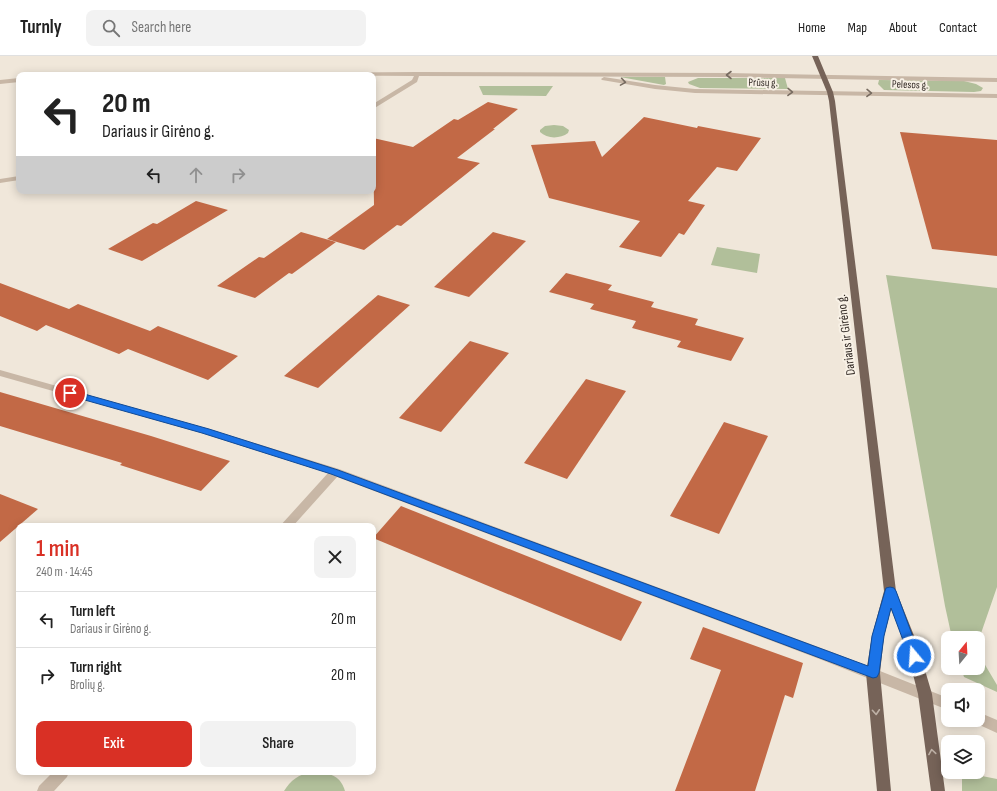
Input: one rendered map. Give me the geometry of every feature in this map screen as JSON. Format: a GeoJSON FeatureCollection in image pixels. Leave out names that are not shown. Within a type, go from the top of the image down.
{"type":"FeatureCollection","features":[{"type":"Feature","properties":{"kind":"main road","name":"Dariaus ir Girėno g."},"geometry":{"type":"LineString","coordinates":[[815,56],[830,92],[890,591],[911,643],[925,694],[938,791]]}},
{"type":"Feature","properties":{"kind":"main road","name":"Dariaus ir Girėno g."},"geometry":{"type":"LineString","coordinates":[[884,791],[873,673],[878,636],[890,591]]}},
{"type":"Feature","properties":{"kind":"street","name":"Prūsų g."},"geometry":{"type":"LineString","coordinates":[[376,74],[675,74],[824,76]]}},
{"type":"Feature","properties":{"kind":"street"},"geometry":{"type":"LineString","coordinates":[[376,105],[414,80],[417,74]]}},
{"type":"Feature","properties":{"kind":"street","name":"Prūsų g."},"geometry":{"type":"LineString","coordinates":[[571,74],[655,87],[695,91],[830,92]]}},
{"type":"Feature","properties":{"kind":"street","name":"Prūsų g."},"geometry":{"type":"LineString","coordinates":[[675,74],[674,81],[682,87],[695,91]]}},
{"type":"Feature","properties":{"kind":"street","name":"Pelesos g."},"geometry":{"type":"LineString","coordinates":[[824,76],[997,80]]}},
{"type":"Feature","properties":{"kind":"street","name":"Pelesos g."},"geometry":{"type":"LineString","coordinates":[[830,92],[989,96],[995,91],[971,79]]}},
{"type":"Feature","properties":{"kind":"street"},"geometry":{"type":"LineString","coordinates":[[0,82],[16,80]]}},
{"type":"Feature","properties":{"kind":"street"},"geometry":{"type":"LineString","coordinates":[[0,181],[16,178]]}},
{"type":"Feature","properties":{"kind":"street"},"geometry":{"type":"LineString","coordinates":[[0,373],[205,431],[335,472],[873,673],[941,701]]}},
{"type":"Feature","properties":{"kind":"street"},"geometry":{"type":"LineString","coordinates":[[289,523],[335,472]]}},
{"type":"Feature","properties":{"kind":"street"},"geometry":{"type":"LineString","coordinates":[[985,721],[997,727]]}},
{"type":"Feature","properties":{"kind":"street"},"geometry":{"type":"LineString","coordinates":[[44,791],[59,775]]}},
{"type":"Feature","properties":{"kind":"green space"},"geometry":{"type":"Polygon","coordinates":[[[620,77],[665,77],[666,84],[664,85],[620,77]]]}},
{"type":"Feature","properties":{"kind":"green space"},"geometry":{"type":"Polygon","coordinates":[[[698,78],[785,78],[788,89],[700,88],[689,84],[688,82],[698,78]]]}},
{"type":"Feature","properties":{"kind":"green space"},"geometry":{"type":"Polygon","coordinates":[[[879,80],[964,81],[976,84],[983,88],[981,91],[974,92],[884,90],[878,84],[879,80]]]}},
{"type":"Feature","properties":{"kind":"green space"},"geometry":{"type":"Polygon","coordinates":[[[479,86],[553,86],[546,96],[483,95],[479,86]]]}},
{"type":"Feature","properties":{"kind":"green space"},"geometry":{"type":"Polygon","coordinates":[[[545,126],[563,126],[569,130],[568,133],[557,137],[550,137],[540,132],[540,130],[545,126]]]}},
{"type":"Feature","properties":{"kind":"green space"},"geometry":{"type":"Polygon","coordinates":[[[717,247],[760,254],[757,273],[711,265],[717,247]]]}},
{"type":"Feature","properties":{"kind":"green space"},"geometry":{"type":"Polygon","coordinates":[[[886,275],[997,288],[997,587],[982,631],[950,631],[886,275]]]}},
{"type":"Feature","properties":{"kind":"green space"},"geometry":{"type":"Polygon","coordinates":[[[985,665],[997,685],[997,692],[985,687],[985,683],[977,683],[964,677],[963,675],[985,675],[985,665]]]}},
{"type":"Feature","properties":{"kind":"green space"},"geometry":{"type":"Polygon","coordinates":[[[301,775],[332,775],[340,781],[345,791],[284,791],[295,778],[301,775]]]}},
{"type":"Feature","properties":{"kind":"green space"},"geometry":{"type":"Polygon","coordinates":[[[985,777],[997,779],[997,791],[962,791],[962,779],[985,779],[985,777]]]}},
{"type":"Feature","properties":{"kind":"building"},"geometry":{"type":"Polygon","coordinates":[[[488,102],[518,109],[457,158],[480,163],[401,226],[397,225],[364,250],[327,239],[374,205],[374,194],[376,194],[376,139],[413,147],[454,119],[458,120],[488,102]]]}},
{"type":"Feature","properties":{"kind":"building"},"geometry":{"type":"Polygon","coordinates":[[[644,117],[697,128],[698,126],[761,138],[737,171],[717,167],[688,201],[705,205],[684,235],[679,233],[661,257],[619,247],[640,221],[549,198],[531,145],[595,141],[602,157],[644,117]]]}},
{"type":"Feature","properties":{"kind":"building"},"geometry":{"type":"Polygon","coordinates":[[[900,132],[997,140],[997,256],[932,249],[900,132]]]}},
{"type":"Feature","properties":{"kind":"building"},"geometry":{"type":"Polygon","coordinates":[[[196,201],[228,210],[142,261],[108,249],[153,223],[157,224],[196,201]]]}},
{"type":"Feature","properties":{"kind":"building"},"geometry":{"type":"Polygon","coordinates":[[[301,232],[336,242],[292,274],[289,273],[255,298],[217,286],[259,257],[264,258],[301,232]]]}},
{"type":"Feature","properties":{"kind":"building"},"geometry":{"type":"Polygon","coordinates":[[[493,232],[526,241],[469,297],[434,287],[493,232]]]}},
{"type":"Feature","properties":{"kind":"building"},"geometry":{"type":"Polygon","coordinates":[[[566,273],[612,285],[608,290],[654,302],[651,307],[698,319],[695,325],[744,338],[731,361],[677,347],[681,341],[632,328],[636,321],[590,309],[594,304],[549,292],[566,273]]]}},
{"type":"Feature","properties":{"kind":"building"},"geometry":{"type":"Polygon","coordinates":[[[0,283],[69,309],[78,304],[150,331],[158,326],[238,356],[208,380],[128,349],[119,354],[46,325],[37,331],[0,316],[0,283]]]}},
{"type":"Feature","properties":{"kind":"building"},"geometry":{"type":"Polygon","coordinates":[[[378,295],[410,305],[318,388],[284,376],[378,295]]]}},
{"type":"Feature","properties":{"kind":"building"},"geometry":{"type":"Polygon","coordinates":[[[470,341],[509,353],[441,432],[399,418],[470,341]]]}},
{"type":"Feature","properties":{"kind":"building"},"geometry":{"type":"Polygon","coordinates":[[[586,379],[626,391],[567,479],[524,463],[586,379]]]}},
{"type":"Feature","properties":{"kind":"building"},"geometry":{"type":"Polygon","coordinates":[[[0,392],[151,436],[230,461],[201,491],[120,465],[122,463],[0,426],[0,392]]]}},
{"type":"Feature","properties":{"kind":"building"},"geometry":{"type":"Polygon","coordinates":[[[724,422],[768,436],[719,534],[670,516],[724,422]]]}},
{"type":"Feature","properties":{"kind":"building"},"geometry":{"type":"Polygon","coordinates":[[[0,494],[38,509],[22,523],[16,523],[16,528],[0,542],[0,494]]]}},
{"type":"Feature","properties":{"kind":"building"},"geometry":{"type":"Polygon","coordinates":[[[401,506],[642,602],[621,641],[376,539],[376,535],[401,506]]]}},
{"type":"Feature","properties":{"kind":"building"},"geometry":{"type":"Polygon","coordinates":[[[703,627],[803,663],[793,698],[785,695],[755,791],[675,791],[721,670],[690,659],[703,627]]]}},
{"type":"Feature","properties":{"kind":"route"},"geometry":{"type":"LineString","coordinates":[[70,393],[205,431],[335,472],[873,673],[878,636],[890,591],[911,643],[914,656]]}}]}
